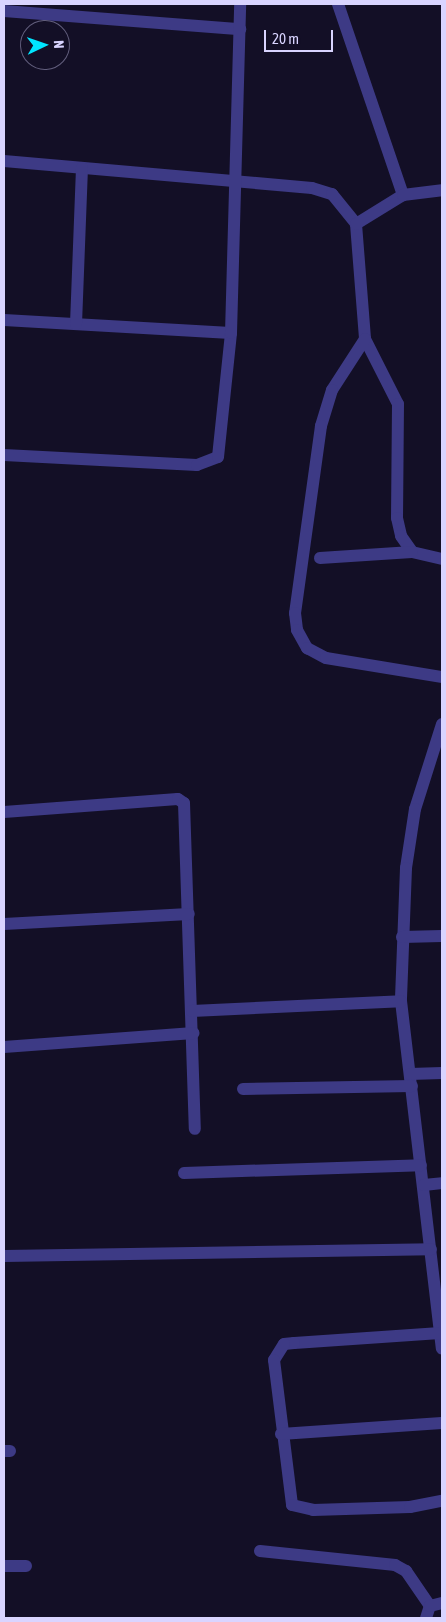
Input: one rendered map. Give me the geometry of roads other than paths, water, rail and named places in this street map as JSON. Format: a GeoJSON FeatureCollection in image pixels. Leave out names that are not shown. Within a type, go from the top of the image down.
{"type":"FeatureCollection","features":[{"type":"Feature","properties":{"kind":"street"},"geometry":{"type":"LineString","coordinates":[[4,455],[210,464],[222,447],[231,333],[238,181],[240,4]]}},
{"type":"Feature","properties":{"kind":"street"},"geometry":{"type":"LineString","coordinates":[[338,4],[403,194]]}},
{"type":"Feature","properties":{"kind":"street"},"geometry":{"type":"LineString","coordinates":[[4,11],[21,8],[240,29]]}},
{"type":"Feature","properties":{"kind":"street"},"geometry":{"type":"LineString","coordinates":[[4,162],[312,188],[332,194],[356,224],[365,339],[398,404],[397,518],[401,536],[412,552]]}},
{"type":"Feature","properties":{"kind":"street"},"geometry":{"type":"LineString","coordinates":[[76,324],[82,168]]}},
{"type":"Feature","properties":{"kind":"street"},"geometry":{"type":"LineString","coordinates":[[356,224],[403,194],[442,190]]}},
{"type":"Feature","properties":{"kind":"street"},"geometry":{"type":"LineString","coordinates":[[4,320],[231,333]]}},
{"type":"Feature","properties":{"kind":"street"},"geometry":{"type":"LineString","coordinates":[[365,339],[332,390],[321,426],[295,614],[298,630],[307,648],[326,658],[442,677]]}},
{"type":"Feature","properties":{"kind":"street"},"geometry":{"type":"LineString","coordinates":[[320,558],[412,552],[442,559]]}},
{"type":"Feature","properties":{"kind":"street"},"geometry":{"type":"LineString","coordinates":[[442,724],[415,809],[402,937],[401,1000],[431,1249],[438,1283],[442,1349]]}},
{"type":"Feature","properties":{"kind":"street"},"geometry":{"type":"LineString","coordinates":[[4,812],[178,799],[186,811],[195,1129]]}},
{"type":"Feature","properties":{"kind":"street"},"geometry":{"type":"LineString","coordinates":[[4,924],[189,914]]}},
{"type":"Feature","properties":{"kind":"street"},"geometry":{"type":"LineString","coordinates":[[402,937],[442,936]]}},
{"type":"Feature","properties":{"kind":"street"},"geometry":{"type":"LineString","coordinates":[[192,1011],[401,1000]]}},
{"type":"Feature","properties":{"kind":"street"},"geometry":{"type":"LineString","coordinates":[[4,1048],[193,1033]]}},
{"type":"Feature","properties":{"kind":"street"},"geometry":{"type":"LineString","coordinates":[[243,1089],[411,1080],[442,1073]]}},
{"type":"Feature","properties":{"kind":"street"},"geometry":{"type":"LineString","coordinates":[[184,1173],[421,1165]]}},
{"type":"Feature","properties":{"kind":"street"},"geometry":{"type":"LineString","coordinates":[[424,1184],[442,1183]]}},
{"type":"Feature","properties":{"kind":"street"},"geometry":{"type":"LineString","coordinates":[[4,1256],[431,1249]]}},
{"type":"Feature","properties":{"kind":"street"},"geometry":{"type":"LineString","coordinates":[[440,1333],[284,1344],[274,1360],[287,1494],[292,1505],[301,1509],[410,1507],[442,1501]]}},
{"type":"Feature","properties":{"kind":"street"},"geometry":{"type":"LineString","coordinates":[[281,1434],[442,1423]]}},
{"type":"Feature","properties":{"kind":"street"},"geometry":{"type":"LineString","coordinates":[[260,1551],[395,1565],[406,1571],[433,1609]]}},
{"type":"Feature","properties":{"kind":"street"},"geometry":{"type":"LineString","coordinates":[[4,1566],[26,1566]]}}]}
